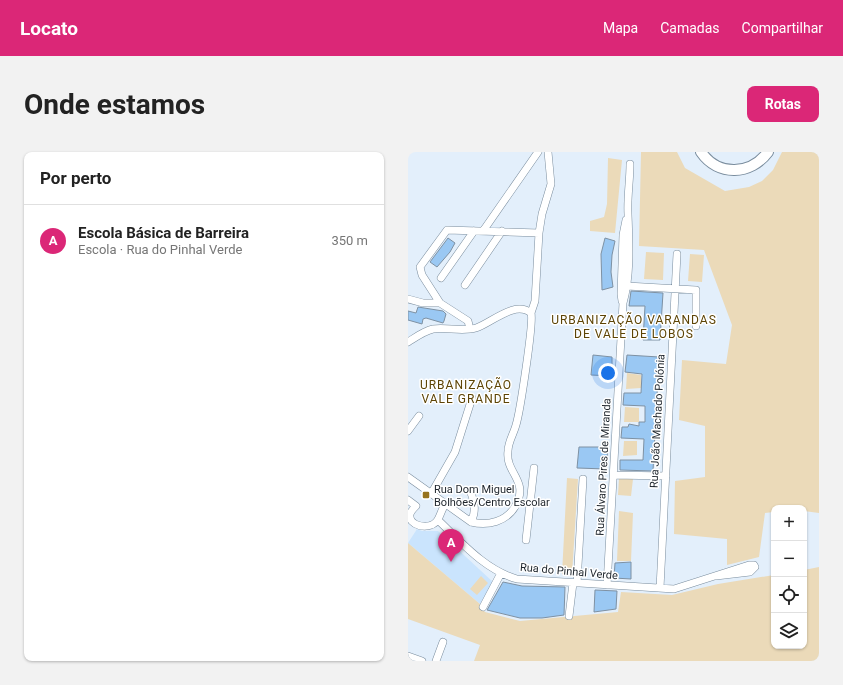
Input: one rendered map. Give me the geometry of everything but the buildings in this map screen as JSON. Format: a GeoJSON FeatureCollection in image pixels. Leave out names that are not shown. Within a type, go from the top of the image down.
{"type":"FeatureCollection","features":[{"type":"Feature","properties":{"kind":"highway"},"geometry":{"type":"LineString","coordinates":[[701,152],[715,166],[736,170],[754,165],[768,152]]}},
{"type":"Feature","properties":{"kind":"highway"},"geometry":{"type":"LineString","coordinates":[[708,152],[720,161],[734,165],[752,160],[761,152]]}},
{"type":"Feature","properties":{"kind":"street"},"geometry":{"type":"LineString","coordinates":[[483,231],[538,152]]}},
{"type":"Feature","properties":{"kind":"street"},"geometry":{"type":"LineString","coordinates":[[408,476],[445,505],[471,522],[484,524],[495,522],[505,518],[514,508],[521,491],[519,482],[509,462],[507,452],[516,424],[527,363],[529,334],[532,323],[531,313],[535,301],[539,232],[542,214],[551,184],[548,152]]}},
{"type":"Feature","properties":{"kind":"street","name":"Rua Álvaro Pires de Miranda"},"geometry":{"type":"LineString","coordinates":[[607,585],[623,303],[627,286],[630,234],[628,214],[630,164]]}},
{"type":"Feature","properties":{"kind":"street","name":"Rua Álvaro Pires de Miranda"},"geometry":{"type":"LineString","coordinates":[[623,303],[620,294],[623,235],[628,214]]}},
{"type":"Feature","properties":{"kind":"street"},"geometry":{"type":"LineString","coordinates":[[470,329],[468,321],[440,303],[422,275],[420,267],[421,263],[447,230],[539,232]]}},
{"type":"Feature","properties":{"kind":"street"},"geometry":{"type":"LineString","coordinates":[[441,278],[474,231]]}},
{"type":"Feature","properties":{"kind":"street"},"geometry":{"type":"LineString","coordinates":[[465,285],[502,231]]}},
{"type":"Feature","properties":{"kind":"street","name":"Rua João Machado Polónia"},"geometry":{"type":"LineString","coordinates":[[660,588],[676,254]]}},
{"type":"Feature","properties":{"kind":"street"},"geometry":{"type":"LineString","coordinates":[[627,286],[696,290],[696,326]]}},
{"type":"Feature","properties":{"kind":"street"},"geometry":{"type":"LineString","coordinates":[[408,299],[423,303],[440,303]]}},
{"type":"Feature","properties":{"kind":"street"},"geometry":{"type":"LineString","coordinates":[[408,342],[421,333],[432,329],[470,329],[514,310],[525,310],[531,313]]}},
{"type":"Feature","properties":{"kind":"street"},"geometry":{"type":"LineString","coordinates":[[431,494],[455,452],[472,398]]}},
{"type":"Feature","properties":{"kind":"street"},"geometry":{"type":"LineString","coordinates":[[408,431],[419,416]]}},
{"type":"Feature","properties":{"kind":"street"},"geometry":{"type":"LineString","coordinates":[[526,540],[534,468]]}},
{"type":"Feature","properties":{"kind":"street"},"geometry":{"type":"LineString","coordinates":[[614,475],[666,476]]}},
{"type":"Feature","properties":{"kind":"street"},"geometry":{"type":"LineString","coordinates":[[569,616],[575,583],[582,479]]}},
{"type":"Feature","properties":{"kind":"street"},"geometry":{"type":"LineString","coordinates":[[471,493],[475,506],[474,516],[471,522]]}},
{"type":"Feature","properties":{"kind":"street"},"geometry":{"type":"LineString","coordinates":[[519,496],[530,497]]}},
{"type":"Feature","properties":{"kind":"street"},"geometry":{"type":"LineString","coordinates":[[408,500],[416,506],[410,514],[411,521],[414,524],[424,527],[432,525],[438,520],[445,505]]}},
{"type":"Feature","properties":{"kind":"street","name":"Rua do Pinhal Verde"},"geometry":{"type":"LineString","coordinates":[[438,520],[486,564],[501,573],[517,578],[607,585],[680,588],[716,576]]}},
{"type":"Feature","properties":{"kind":"street"},"geometry":{"type":"LineString","coordinates":[[483,607],[501,573]]}},
{"type":"Feature","properties":{"kind":"street"},"geometry":{"type":"LineString","coordinates":[[436,661],[443,642]]}},
{"type":"Feature","properties":{"kind":"street"},"geometry":{"type":"LineString","coordinates":[[408,656],[422,661]]}},
{"type":"Feature","properties":{"kind":"shaded area"},"geometry":{"type":"Polygon","coordinates":[[[641,152],[677,152],[685,168],[725,191],[749,187],[762,181],[773,170],[782,152],[819,152],[819,513],[807,511],[807,505],[771,505],[771,512],[765,513],[759,557],[727,565],[727,539],[674,534],[675,481],[705,477],[705,426],[679,420],[682,360],[726,364],[732,325],[704,250],[639,246],[641,152]]]}},
{"type":"Feature","properties":{"kind":"shaded area"},"geometry":{"type":"Polygon","coordinates":[[[608,158],[622,160],[615,233],[590,231],[590,221],[604,217],[607,204],[608,158]]]}},
{"type":"Feature","properties":{"kind":"shaded area"},"geometry":{"type":"Polygon","coordinates":[[[646,252],[664,253],[663,280],[644,279],[646,252]]]}},
{"type":"Feature","properties":{"kind":"shaded area"},"geometry":{"type":"Polygon","coordinates":[[[690,254],[704,255],[702,282],[688,281],[690,254]]]}},
{"type":"Feature","properties":{"kind":"shaded area"},"geometry":{"type":"Polygon","coordinates":[[[627,373],[641,375],[641,388],[626,389],[627,373]]]}},
{"type":"Feature","properties":{"kind":"shaded area"},"geometry":{"type":"Polygon","coordinates":[[[625,407],[639,408],[639,422],[624,422],[625,407]]]}},
{"type":"Feature","properties":{"kind":"shaded area"},"geometry":{"type":"Polygon","coordinates":[[[624,441],[637,441],[637,455],[623,456],[624,441]]]}},
{"type":"Feature","properties":{"kind":"shaded area"},"geometry":{"type":"Polygon","coordinates":[[[567,478],[578,479],[572,575],[562,574],[567,478]]]}},
{"type":"Feature","properties":{"kind":"shaded area"},"geometry":{"type":"Polygon","coordinates":[[[619,478],[633,479],[631,496],[618,495],[619,478]]]}},
{"type":"Feature","properties":{"kind":"shaded area"},"geometry":{"type":"Polygon","coordinates":[[[619,511],[633,513],[631,561],[617,561],[619,511]]]}},
{"type":"Feature","properties":{"kind":"shaded area"},"geometry":{"type":"Polygon","coordinates":[[[417,529],[422,531],[438,531],[493,582],[480,604],[408,543],[417,529]]]}},
{"type":"Feature","properties":{"kind":"shaded area"},"geometry":{"type":"Polygon","coordinates":[[[408,543],[480,604],[485,612],[520,621],[618,612],[621,592],[672,595],[718,584],[771,575],[771,649],[807,649],[807,569],[819,567],[819,661],[474,661],[480,645],[408,619],[408,543]]]}},
{"type":"Feature","properties":{"kind":"shaded area"},"geometry":{"type":"Polygon","coordinates":[[[481,576],[488,583],[477,595],[470,589],[481,576]]]}},
{"type":"Feature","properties":{"kind":"place","name":"Rua Dom Miguel Bolhões/Centro Escolar"},"geometry":{"type":"Point","coordinates":[426,495]}},
{"type":"Feature","properties":{"kind":"place","name":"Escola Básica de Barreira"},"geometry":{"type":"Point","coordinates":[451,562]}},
{"type":"Feature","properties":{"kind":"district","name":"URBANIZAÇÃO VARANDAS DE VALE DE LOBOS"},"geometry":{"type":"Point","coordinates":[634,327]}},
{"type":"Feature","properties":{"kind":"district","name":"URBANIZAÇÃO VALE GRANDE"},"geometry":{"type":"Point","coordinates":[466,392]}}]}
